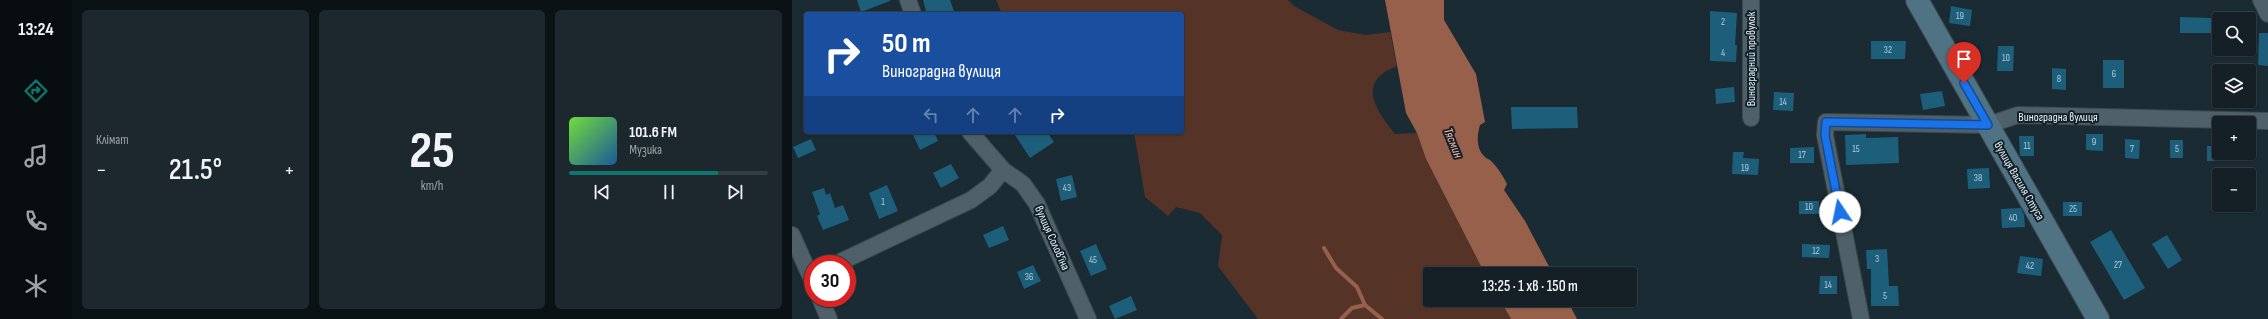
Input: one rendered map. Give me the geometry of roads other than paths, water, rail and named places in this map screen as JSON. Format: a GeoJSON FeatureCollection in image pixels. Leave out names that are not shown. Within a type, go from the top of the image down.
{"type":"FeatureCollection","features":[{"type":"Feature","properties":{"kind":"street"},"geometry":{"type":"LineString","coordinates":[[908,0],[912,12]]}},
{"type":"Feature","properties":{"kind":"street","name":"Виноградний провулок"},"geometry":{"type":"LineString","coordinates":[[1751,0],[1751,118]]}},
{"type":"Feature","properties":{"kind":"street","name":"вулиця Василя Стуса"},"geometry":{"type":"LineString","coordinates":[[1917,0],[2098,319]]}},
{"type":"Feature","properties":{"kind":"street"},"geometry":{"type":"LineString","coordinates":[[2261,0],[2268,14]]}},
{"type":"Feature","properties":{"kind":"street","name":"Виноградна вулиця"},"geometry":{"type":"LineString","coordinates":[[1861,319],[1825,135],[1826,122],[1988,125],[2018,115],[2268,121]]}},
{"type":"Feature","properties":{"kind":"street","name":"вулиця Солов'їна"},"geometry":{"type":"LineString","coordinates":[[972,134],[1004,170],[1023,184],[1037,204],[1088,319]]}},
{"type":"Feature","properties":{"kind":"street"},"geometry":{"type":"LineString","coordinates":[[855,255],[971,200],[990,186],[1004,170]]}},
{"type":"Feature","properties":{"kind":"street"},"geometry":{"type":"LineString","coordinates":[[792,235],[797,260],[804,268]]}},
{"type":"Feature","properties":{"kind":"street"},"geometry":{"type":"LineString","coordinates":[[824,307],[829,319]]}},
{"type":"Feature","properties":{"kind":"water","name":"Тясмин"},"geometry":{"type":"Polygon","coordinates":[[[1385,0],[1444,0],[1444,20],[1476,74],[1485,122],[1480,125],[1479,129],[1478,145],[1481,153],[1491,161],[1504,178],[1507,184],[1504,190],[1525,221],[1549,267],[1481,267],[1426,159],[1417,133],[1406,113],[1385,0]]]}},
{"type":"Feature","properties":{"kind":"water"},"geometry":{"type":"Polygon","coordinates":[[[1504,307],[1571,307],[1577,319],[1511,319],[1504,307]]]}},
{"type":"Feature","properties":{"kind":"waterway"},"geometry":{"type":"LineString","coordinates":[[1324,248],[1336,268],[1357,287],[1365,305]]}},
{"type":"Feature","properties":{"kind":"waterway"},"geometry":{"type":"LineString","coordinates":[[1341,319],[1352,308],[1365,305],[1382,319]]}}]}
